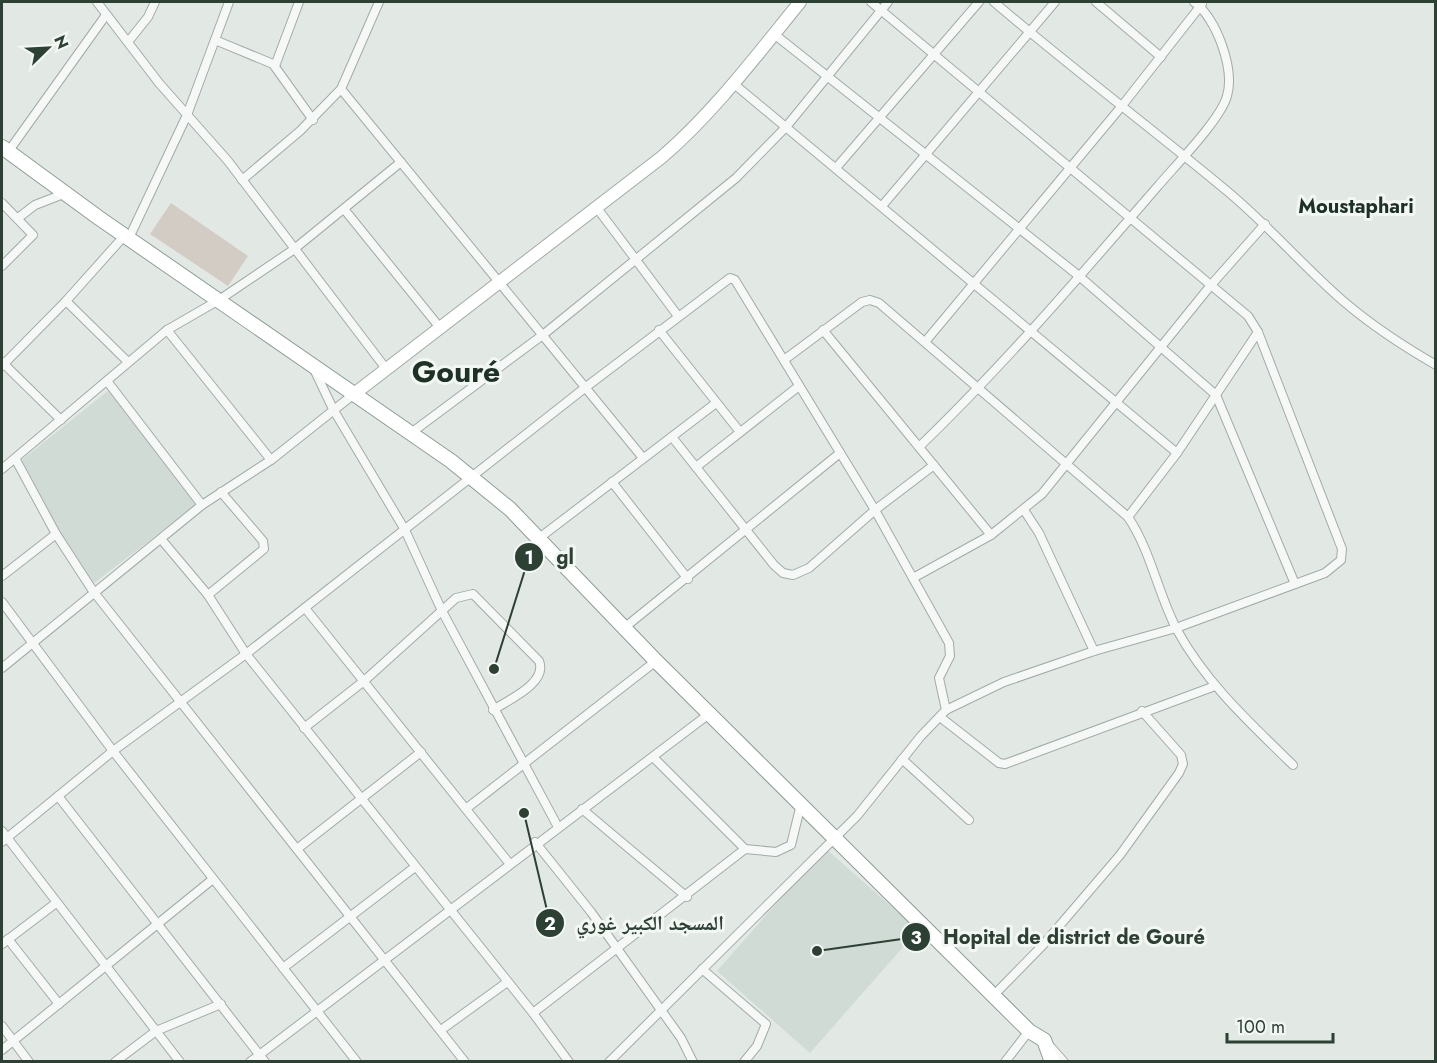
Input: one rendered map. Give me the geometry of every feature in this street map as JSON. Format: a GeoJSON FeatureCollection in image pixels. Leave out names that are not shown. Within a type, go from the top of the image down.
{"type":"FeatureCollection","features":[{"type":"Feature","properties":{"kind":"highway"},"geometry":{"type":"LineString","coordinates":[[5,150],[472,476],[510,509],[709,714],[1029,1031],[1044,1040],[1052,1062]]}},
{"type":"Feature","properties":{"kind":"main road"},"geometry":{"type":"LineString","coordinates":[[354,394],[597,208],[695,128],[800,2]]}},
{"type":"Feature","properties":{"kind":"street"},"geometry":{"type":"LineString","coordinates":[[97,2],[105,15],[187,115],[208,136],[387,370]]}},
{"type":"Feature","properties":{"kind":"street"},"geometry":{"type":"LineString","coordinates":[[128,42],[148,17],[154,2]]}},
{"type":"Feature","properties":{"kind":"street"},"geometry":{"type":"LineString","coordinates":[[61,420],[2,364],[127,237],[187,115],[229,2]]}},
{"type":"Feature","properties":{"kind":"street"},"geometry":{"type":"LineString","coordinates":[[275,66],[299,2]]}},
{"type":"Feature","properties":{"kind":"street"},"geometry":{"type":"LineString","coordinates":[[242,180],[313,120],[341,89],[379,2]]}},
{"type":"Feature","properties":{"kind":"street"},"geometry":{"type":"LineString","coordinates":[[609,1062],[876,796],[902,759],[943,714],[1004,682],[1094,651],[1176,628],[1336,567],[1341,560],[1342,549],[1258,332],[1248,316],[872,2]]}},
{"type":"Feature","properties":{"kind":"street"},"geometry":{"type":"LineString","coordinates":[[411,433],[544,334],[736,178],[786,127],[888,2]]}},
{"type":"Feature","properties":{"kind":"street"},"geometry":{"type":"LineString","coordinates":[[836,168],[979,2]]}},
{"type":"Feature","properties":{"kind":"street"},"geometry":{"type":"LineString","coordinates":[[994,2],[1265,224],[1342,300],[1397,342],[1436,365]]}},
{"type":"Feature","properties":{"kind":"street"},"geometry":{"type":"LineString","coordinates":[[882,206],[978,90],[1055,2]]}},
{"type":"Feature","properties":{"kind":"street"},"geometry":{"type":"LineString","coordinates":[[1096,2],[1161,57]]}},
{"type":"Feature","properties":{"kind":"street"},"geometry":{"type":"LineString","coordinates":[[920,447],[979,390],[1183,157],[1222,106],[1227,96],[1228,84],[1222,50],[1215,24],[1199,3],[1161,57],[1121,107],[925,342]]}},
{"type":"Feature","properties":{"kind":"street"},"geometry":{"type":"LineString","coordinates":[[5,150],[105,15]]}},
{"type":"Feature","properties":{"kind":"street"},"geometry":{"type":"LineString","coordinates":[[774,34],[1079,276],[1216,395],[1294,584]]}},
{"type":"Feature","properties":{"kind":"street"},"geometry":{"type":"LineString","coordinates":[[215,40],[275,66],[313,120]]}},
{"type":"Feature","properties":{"kind":"street"},"geometry":{"type":"LineString","coordinates":[[734,84],[1032,329],[1177,453]]}},
{"type":"Feature","properties":{"kind":"street"},"geometry":{"type":"LineString","coordinates":[[341,89],[544,334],[643,458]]}},
{"type":"Feature","properties":{"kind":"street"},"geometry":{"type":"LineString","coordinates":[[2,469],[16,460],[127,361],[167,330],[219,300],[293,249],[401,162]]}},
{"type":"Feature","properties":{"kind":"street"},"geometry":{"type":"LineString","coordinates":[[18,218],[35,205],[66,193]]}},
{"type":"Feature","properties":{"kind":"street"},"geometry":{"type":"LineString","coordinates":[[2,203],[33,235],[2,266]]}},
{"type":"Feature","properties":{"kind":"street"},"geometry":{"type":"LineString","coordinates":[[597,208],[678,316]]}},
{"type":"Feature","properties":{"kind":"street"},"geometry":{"type":"LineString","coordinates":[[344,209],[441,329]]}},
{"type":"Feature","properties":{"kind":"street"},"geometry":{"type":"LineString","coordinates":[[913,578],[991,535],[1042,495],[1211,285],[1265,224]]}},
{"type":"Feature","properties":{"kind":"street"},"geometry":{"type":"LineString","coordinates":[[180,1062],[3,837],[113,751],[246,654],[725,280],[735,280],[784,360],[875,510],[951,649],[939,678],[943,714],[999,763],[1005,764],[1142,711],[1215,686]]}},
{"type":"Feature","properties":{"kind":"street"},"geometry":{"type":"LineString","coordinates":[[784,360],[862,302],[870,300],[879,303],[1128,517],[1145,549],[1176,628],[1215,686],[1293,765]]}},
{"type":"Feature","properties":{"kind":"street"},"geometry":{"type":"LineString","coordinates":[[66,301],[127,361]]}},
{"type":"Feature","properties":{"kind":"street"},"geometry":{"type":"LineString","coordinates":[[167,330],[271,460]]}},
{"type":"Feature","properties":{"kind":"street"},"geometry":{"type":"LineString","coordinates":[[660,330],[740,432]]}},
{"type":"Feature","properties":{"kind":"street"},"geometry":{"type":"LineString","coordinates":[[824,330],[991,535]]}},
{"type":"Feature","properties":{"kind":"street"},"geometry":{"type":"LineString","coordinates":[[1128,517],[1177,453],[1258,332]]}},
{"type":"Feature","properties":{"kind":"street"},"geometry":{"type":"LineString","coordinates":[[311,363],[333,409],[405,530],[442,610],[493,710],[558,827]]}},
{"type":"Feature","properties":{"kind":"street"},"geometry":{"type":"LineString","coordinates":[[107,381],[202,505]]}},
{"type":"Feature","properties":{"kind":"street"},"geometry":{"type":"LineString","coordinates":[[696,466],[799,386]]}},
{"type":"Feature","properties":{"kind":"street"},"geometry":{"type":"LineString","coordinates":[[2,668],[93,591],[202,505],[271,460],[354,394]]}},
{"type":"Feature","properties":{"kind":"street"},"geometry":{"type":"LineString","coordinates":[[460,396],[466,404]]}},
{"type":"Feature","properties":{"kind":"street"},"geometry":{"type":"LineString","coordinates":[[538,539],[716,403]]}},
{"type":"Feature","properties":{"kind":"street"},"geometry":{"type":"LineString","coordinates":[[672,437],[774,565],[783,573],[793,575],[808,568],[875,510],[934,465]]}},
{"type":"Feature","properties":{"kind":"street"},"geometry":{"type":"LineString","coordinates":[[624,628],[688,579],[840,453]]}},
{"type":"Feature","properties":{"kind":"street"},"geometry":{"type":"LineString","coordinates":[[16,460],[56,534],[93,591],[352,916],[465,1062]]}},
{"type":"Feature","properties":{"kind":"street"},"geometry":{"type":"LineString","coordinates":[[612,482],[688,579]]}},
{"type":"Feature","properties":{"kind":"street"},"geometry":{"type":"LineString","coordinates":[[208,596],[264,549],[263,541],[221,492]]}},
{"type":"Feature","properties":{"kind":"street"},"geometry":{"type":"LineString","coordinates":[[1024,510],[1039,533],[1094,651]]}},
{"type":"Feature","properties":{"kind":"street"},"geometry":{"type":"LineString","coordinates":[[2,576],[56,534]]}},
{"type":"Feature","properties":{"kind":"street"},"geometry":{"type":"LineString","coordinates":[[160,539],[208,596],[246,654],[506,983],[533,1013],[569,1062]]}},
{"type":"Feature","properties":{"kind":"street"},"geometry":{"type":"LineString","coordinates":[[304,728],[364,681],[456,598],[473,594],[539,661],[541,674],[534,682],[493,710]]}},
{"type":"Feature","properties":{"kind":"street"},"geometry":{"type":"LineString","coordinates":[[2,602],[113,751],[357,1062]]}},
{"type":"Feature","properties":{"kind":"street"},"geometry":{"type":"LineString","coordinates":[[305,608],[509,863]]}},
{"type":"Feature","properties":{"kind":"street"},"geometry":{"type":"LineString","coordinates":[[467,808],[656,661]]}},
{"type":"Feature","properties":{"kind":"street"},"geometry":{"type":"LineString","coordinates":[[994,995],[1043,945],[1120,855],[1179,773],[1183,764],[1181,755],[1142,711]]}},
{"type":"Feature","properties":{"kind":"street"},"geometry":{"type":"LineString","coordinates":[[250,1062],[262,1058],[317,1012],[509,863],[709,714]]}},
{"type":"Feature","properties":{"kind":"street"},"geometry":{"type":"LineString","coordinates":[[297,849],[422,752]]}},
{"type":"Feature","properties":{"kind":"street"},"geometry":{"type":"LineString","coordinates":[[652,757],[746,849],[776,852],[790,845],[801,804]]}},
{"type":"Feature","properties":{"kind":"street"},"geometry":{"type":"LineString","coordinates":[[902,759],[969,820]]}},
{"type":"Feature","properties":{"kind":"street"},"geometry":{"type":"LineString","coordinates":[[58,796],[262,1058]]}},
{"type":"Feature","properties":{"kind":"street"},"geometry":{"type":"LineString","coordinates":[[582,809],[687,897]]}},
{"type":"Feature","properties":{"kind":"street"},"geometry":{"type":"LineString","coordinates":[[535,843],[576,893],[681,1038],[693,1062]]}},
{"type":"Feature","properties":{"kind":"street"},"geometry":{"type":"LineString","coordinates":[[533,1013],[687,897],[746,849]]}},
{"type":"Feature","properties":{"kind":"street"},"geometry":{"type":"LineString","coordinates":[[283,968],[415,867]]}},
{"type":"Feature","properties":{"kind":"street"},"geometry":{"type":"LineString","coordinates":[[2,1050],[213,879]]}},
{"type":"Feature","properties":{"kind":"street"},"geometry":{"type":"LineString","coordinates":[[56,903],[5,941],[59,1004]]}},
{"type":"Feature","properties":{"kind":"street"},"geometry":{"type":"LineString","coordinates":[[702,969],[766,1024],[757,1046],[744,1062]]}},
{"type":"Feature","properties":{"kind":"street"},"geometry":{"type":"LineString","coordinates":[[441,1030],[506,983]]}},
{"type":"Feature","properties":{"kind":"street"},"geometry":{"type":"LineString","coordinates":[[115,1062],[156,1031],[221,1004]]}},
{"type":"Feature","properties":{"kind":"street"},"geometry":{"type":"LineString","coordinates":[[2,1026],[29,1062]]}},
{"type":"Feature","properties":{"kind":"street"},"geometry":{"type":"LineString","coordinates":[[1005,1062],[1029,1031]]}},
{"type":"Feature","properties":{"kind":"street"},"geometry":{"type":"LineString","coordinates":[[1044,1040],[1064,1062]]}},
{"type":"Feature","properties":{"kind":"shaded area"},"geometry":{"type":"Polygon","coordinates":[[[171,203],[248,256],[228,286],[150,234],[171,203]]]}},
{"type":"Feature","properties":{"kind":"shaded area"},"geometry":{"type":"Polygon","coordinates":[[[109,390],[196,505],[94,583],[59,530],[22,460],[109,390]]]}},
{"type":"Feature","properties":{"kind":"shaded area"},"geometry":{"type":"Polygon","coordinates":[[[825,848],[918,930],[810,1053],[717,971],[825,848]]]}},
{"type":"Feature","properties":{"kind":"place","name":"gl"},"geometry":{"type":"Point","coordinates":[494,669]}},
{"type":"Feature","properties":{"kind":"place","name":"المسجد الكبير غوري"},"geometry":{"type":"Point","coordinates":[524,813]}},
{"type":"Feature","properties":{"kind":"place","name":"Hopital de district de Gouré"},"geometry":{"type":"Point","coordinates":[817,951]}},
{"type":"Feature","properties":{"kind":"district","name":"Moustaphari"},"geometry":{"type":"Point","coordinates":[1356,206]}},
{"type":"Feature","properties":{"kind":"district","name":"Gouré"},"geometry":{"type":"Point","coordinates":[456,371]}}]}
